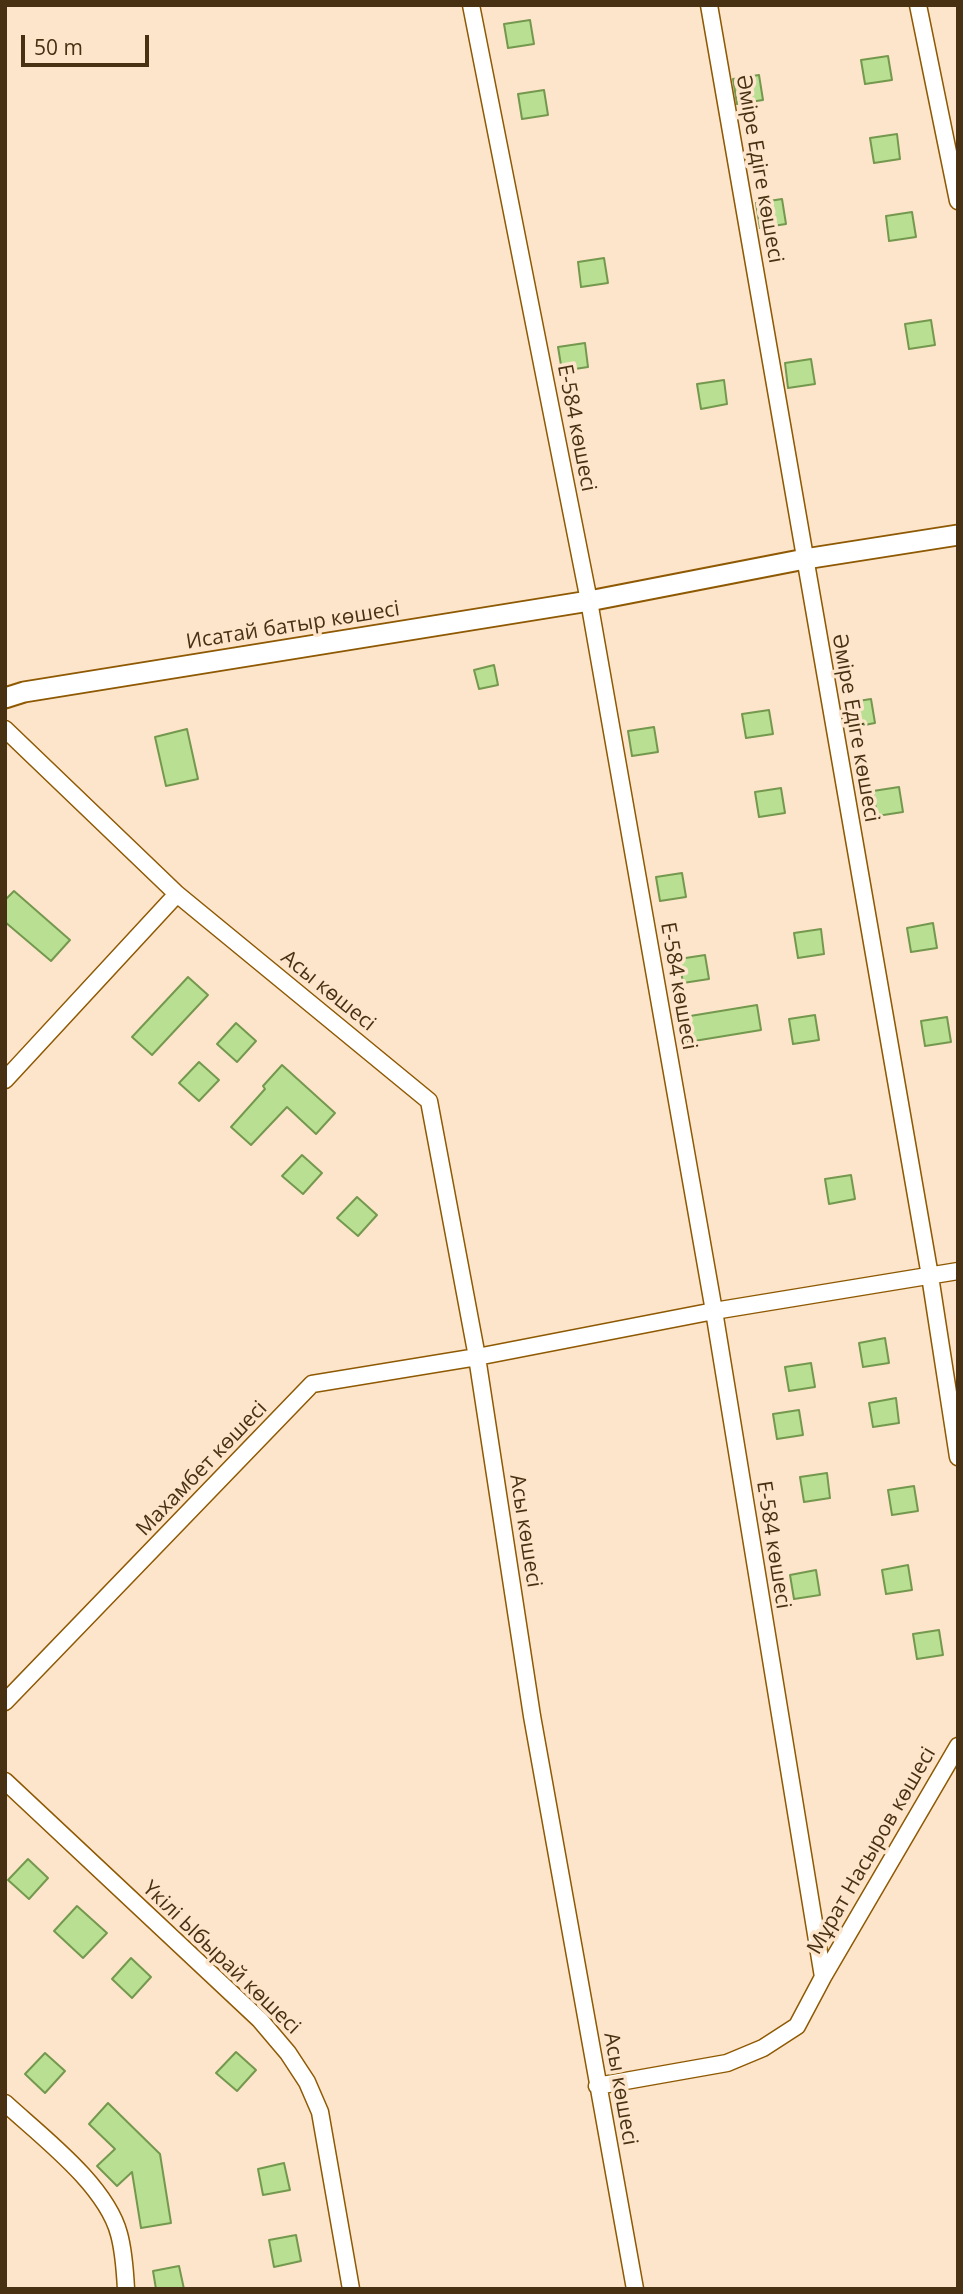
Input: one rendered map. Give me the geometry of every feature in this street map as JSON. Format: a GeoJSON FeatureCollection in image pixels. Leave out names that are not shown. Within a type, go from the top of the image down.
{"type":"FeatureCollection","features":[{"type":"Feature","properties":{"kind":"street","name":"Е-584 көшесі"},"geometry":{"type":"LineString","coordinates":[[471,5],[589,601],[713,1311],[823,1978]]}},
{"type":"Feature","properties":{"kind":"street","name":"Әміре Едіге көшесі"},"geometry":{"type":"LineString","coordinates":[[709,5],[930,1276],[958,1457]]}},
{"type":"Feature","properties":{"kind":"street"},"geometry":{"type":"LineString","coordinates":[[918,5],[958,201]]}},
{"type":"Feature","properties":{"kind":"street","name":"Исатай батыр көшесі"},"geometry":{"type":"LineString","coordinates":[[5,698],[24,692],[589,601],[805,559],[958,535]]}},
{"type":"Feature","properties":{"kind":"street","name":"Асы көшесі"},"geometry":{"type":"LineString","coordinates":[[5,729],[177,894],[429,1101],[477,1357],[532,1716],[635,2289]]}},
{"type":"Feature","properties":{"kind":"street"},"geometry":{"type":"LineString","coordinates":[[5,1080],[177,894]]}},
{"type":"Feature","properties":{"kind":"street","name":"Махамбет көшесі"},"geometry":{"type":"LineString","coordinates":[[5,1702],[312,1384],[477,1357],[713,1311],[958,1271]]}},
{"type":"Feature","properties":{"kind":"street","name":"Мұрат Насыров көшесі"},"geometry":{"type":"LineString","coordinates":[[597,2086],[727,2063],[763,2048],[797,2026],[958,1746]]}},
{"type":"Feature","properties":{"kind":"street","name":"Үкілі Ыбырай көшесі"},"geometry":{"type":"LineString","coordinates":[[5,1781],[260,2020],[301,2072],[320,2112],[351,2289]]}},
{"type":"Feature","properties":{"kind":"street"},"geometry":{"type":"LineString","coordinates":[[5,2103],[81,2172],[103,2202],[119,2232],[126,2289]]}},
{"type":"Feature","properties":{"kind":"building"},"geometry":{"type":"Polygon","coordinates":[[[530,20],[534,44],[508,48],[504,24],[530,20]]]}},
{"type":"Feature","properties":{"kind":"building"},"geometry":{"type":"Polygon","coordinates":[[[888,56],[892,80],[865,84],[861,60],[888,56]]]}},
{"type":"Feature","properties":{"kind":"building"},"geometry":{"type":"Polygon","coordinates":[[[759,75],[763,100],[737,104],[733,79],[759,75]]]}},
{"type":"Feature","properties":{"kind":"building"},"geometry":{"type":"Polygon","coordinates":[[[544,90],[548,115],[522,119],[518,94],[544,90]]]}},
{"type":"Feature","properties":{"kind":"building"},"geometry":{"type":"Polygon","coordinates":[[[897,134],[900,159],[874,163],[870,138],[897,134]]]}},
{"type":"Feature","properties":{"kind":"building"},"geometry":{"type":"Polygon","coordinates":[[[782,199],[786,224],[760,228],[756,203],[782,199]]]}},
{"type":"Feature","properties":{"kind":"building"},"geometry":{"type":"Polygon","coordinates":[[[912,212],[916,237],[889,241],[886,216],[912,212]]]}},
{"type":"Feature","properties":{"kind":"building"},"geometry":{"type":"Polygon","coordinates":[[[604,258],[608,283],[581,287],[578,262],[604,258]]]}},
{"type":"Feature","properties":{"kind":"building"},"geometry":{"type":"Polygon","coordinates":[[[931,320],[935,345],[909,349],[905,324],[931,320]]]}},
{"type":"Feature","properties":{"kind":"building"},"geometry":{"type":"Polygon","coordinates":[[[585,343],[588,367],[562,371],[558,347],[585,343]]]}},
{"type":"Feature","properties":{"kind":"building"},"geometry":{"type":"Polygon","coordinates":[[[811,359],[815,384],[788,388],[785,363],[811,359]]]}},
{"type":"Feature","properties":{"kind":"building"},"geometry":{"type":"Polygon","coordinates":[[[724,380],[727,404],[701,409],[697,384],[724,380]]]}},
{"type":"Feature","properties":{"kind":"building"},"geometry":{"type":"Polygon","coordinates":[[[494,665],[498,685],[479,689],[474,670],[494,665]]]}},
{"type":"Feature","properties":{"kind":"building"},"geometry":{"type":"Polygon","coordinates":[[[871,699],[875,723],[849,728],[845,703],[871,699]]]}},
{"type":"Feature","properties":{"kind":"building"},"geometry":{"type":"Polygon","coordinates":[[[769,710],[773,734],[746,738],[742,714],[769,710]]]}},
{"type":"Feature","properties":{"kind":"building"},"geometry":{"type":"Polygon","coordinates":[[[654,727],[658,752],[632,756],[628,731],[654,727]]]}},
{"type":"Feature","properties":{"kind":"building"},"geometry":{"type":"Polygon","coordinates":[[[187,729],[198,779],[166,786],[155,737],[187,729]]]}},
{"type":"Feature","properties":{"kind":"building"},"geometry":{"type":"Polygon","coordinates":[[[899,787],[903,812],[877,816],[873,791],[899,787]]]}},
{"type":"Feature","properties":{"kind":"building"},"geometry":{"type":"Polygon","coordinates":[[[781,788],[785,813],[759,817],[755,792],[781,788]]]}},
{"type":"Feature","properties":{"kind":"building"},"geometry":{"type":"Polygon","coordinates":[[[682,873],[686,897],[660,901],[656,877],[682,873]]]}},
{"type":"Feature","properties":{"kind":"building"},"geometry":{"type":"Polygon","coordinates":[[[14,891],[70,940],[51,961],[5,922],[5,900],[14,891]]]}},
{"type":"Feature","properties":{"kind":"building"},"geometry":{"type":"Polygon","coordinates":[[[933,923],[937,948],[911,952],[907,928],[933,923]]]}},
{"type":"Feature","properties":{"kind":"building"},"geometry":{"type":"Polygon","coordinates":[[[821,929],[824,954],[798,958],[794,933],[821,929]]]}},
{"type":"Feature","properties":{"kind":"building"},"geometry":{"type":"Polygon","coordinates":[[[705,955],[709,979],[683,983],[679,959],[705,955]]]}},
{"type":"Feature","properties":{"kind":"building"},"geometry":{"type":"Polygon","coordinates":[[[188,977],[208,995],[152,1055],[132,1037],[188,977]]]}},
{"type":"Feature","properties":{"kind":"building"},"geometry":{"type":"Polygon","coordinates":[[[757,1005],[761,1030],[688,1042],[684,1017],[757,1005]]]}},
{"type":"Feature","properties":{"kind":"building"},"geometry":{"type":"Polygon","coordinates":[[[815,1015],[819,1040],[793,1044],[789,1019],[815,1015]]]}},
{"type":"Feature","properties":{"kind":"building"},"geometry":{"type":"Polygon","coordinates":[[[947,1017],[951,1042],[925,1046],[921,1021],[947,1017]]]}},
{"type":"Feature","properties":{"kind":"building"},"geometry":{"type":"Polygon","coordinates":[[[236,1023],[256,1041],[237,1062],[217,1044],[236,1023]]]}},
{"type":"Feature","properties":{"kind":"building"},"geometry":{"type":"Polygon","coordinates":[[[199,1062],[219,1080],[199,1101],[179,1083],[199,1062]]]}},
{"type":"Feature","properties":{"kind":"building"},"geometry":{"type":"Polygon","coordinates":[[[282,1065],[335,1113],[316,1134],[287,1107],[251,1145],[231,1127],[265,1089],[263,1086],[282,1065]]]}},
{"type":"Feature","properties":{"kind":"building"},"geometry":{"type":"Polygon","coordinates":[[[302,1155],[322,1173],[303,1194],[282,1176],[302,1155]]]}},
{"type":"Feature","properties":{"kind":"building"},"geometry":{"type":"Polygon","coordinates":[[[851,1175],[855,1199],[829,1204],[825,1179],[851,1175]]]}},
{"type":"Feature","properties":{"kind":"building"},"geometry":{"type":"Polygon","coordinates":[[[357,1197],[377,1215],[358,1236],[337,1218],[357,1197]]]}},
{"type":"Feature","properties":{"kind":"building"},"geometry":{"type":"Polygon","coordinates":[[[885,1338],[889,1363],[863,1367],[859,1343],[885,1338]]]}},
{"type":"Feature","properties":{"kind":"building"},"geometry":{"type":"Polygon","coordinates":[[[811,1363],[815,1387],[789,1391],[785,1367],[811,1363]]]}},
{"type":"Feature","properties":{"kind":"building"},"geometry":{"type":"Polygon","coordinates":[[[896,1398],[899,1423],[873,1427],[869,1403],[896,1398]]]}},
{"type":"Feature","properties":{"kind":"building"},"geometry":{"type":"Polygon","coordinates":[[[799,1410],[803,1435],[777,1439],[773,1414],[799,1410]]]}},
{"type":"Feature","properties":{"kind":"building"},"geometry":{"type":"Polygon","coordinates":[[[827,1473],[830,1498],[804,1502],[800,1477],[827,1473]]]}},
{"type":"Feature","properties":{"kind":"building"},"geometry":{"type":"Polygon","coordinates":[[[914,1486],[918,1511],[892,1515],[888,1490],[914,1486]]]}},
{"type":"Feature","properties":{"kind":"building"},"geometry":{"type":"Polygon","coordinates":[[[908,1565],[912,1590],[886,1594],[882,1570],[908,1565]]]}},
{"type":"Feature","properties":{"kind":"building"},"geometry":{"type":"Polygon","coordinates":[[[816,1570],[820,1595],[794,1599],[790,1575],[816,1570]]]}},
{"type":"Feature","properties":{"kind":"building"},"geometry":{"type":"Polygon","coordinates":[[[939,1630],[943,1655],[917,1659],[913,1634],[939,1630]]]}},
{"type":"Feature","properties":{"kind":"building"},"geometry":{"type":"Polygon","coordinates":[[[28,1859],[48,1878],[29,1899],[8,1880],[28,1859]]]}},
{"type":"Feature","properties":{"kind":"building"},"geometry":{"type":"Polygon","coordinates":[[[77,1906],[107,1933],[83,1958],[54,1931],[77,1906]]]}},
{"type":"Feature","properties":{"kind":"building"},"geometry":{"type":"Polygon","coordinates":[[[131,1958],[151,1977],[132,1998],[112,1979],[131,1958]]]}},
{"type":"Feature","properties":{"kind":"building"},"geometry":{"type":"Polygon","coordinates":[[[236,2052],[256,2070],[237,2091],[216,2073],[236,2052]]]}},
{"type":"Feature","properties":{"kind":"building"},"geometry":{"type":"Polygon","coordinates":[[[45,2053],[65,2071],[45,2093],[25,2074],[45,2053]]]}},
{"type":"Feature","properties":{"kind":"building"},"geometry":{"type":"Polygon","coordinates":[[[108,2103],[160,2154],[171,2223],[141,2228],[132,2172],[117,2186],[97,2166],[115,2149],[89,2124],[108,2103]]]}},
{"type":"Feature","properties":{"kind":"building"},"geometry":{"type":"Polygon","coordinates":[[[284,2163],[290,2190],[263,2195],[258,2169],[284,2163]]]}},
{"type":"Feature","properties":{"kind":"building"},"geometry":{"type":"Polygon","coordinates":[[[296,2235],[301,2261],[274,2267],[269,2240],[296,2235]]]}},
{"type":"Feature","properties":{"kind":"building"},"geometry":{"type":"Polygon","coordinates":[[[179,2266],[184,2289],[156,2289],[153,2271],[179,2266]]]}}]}
